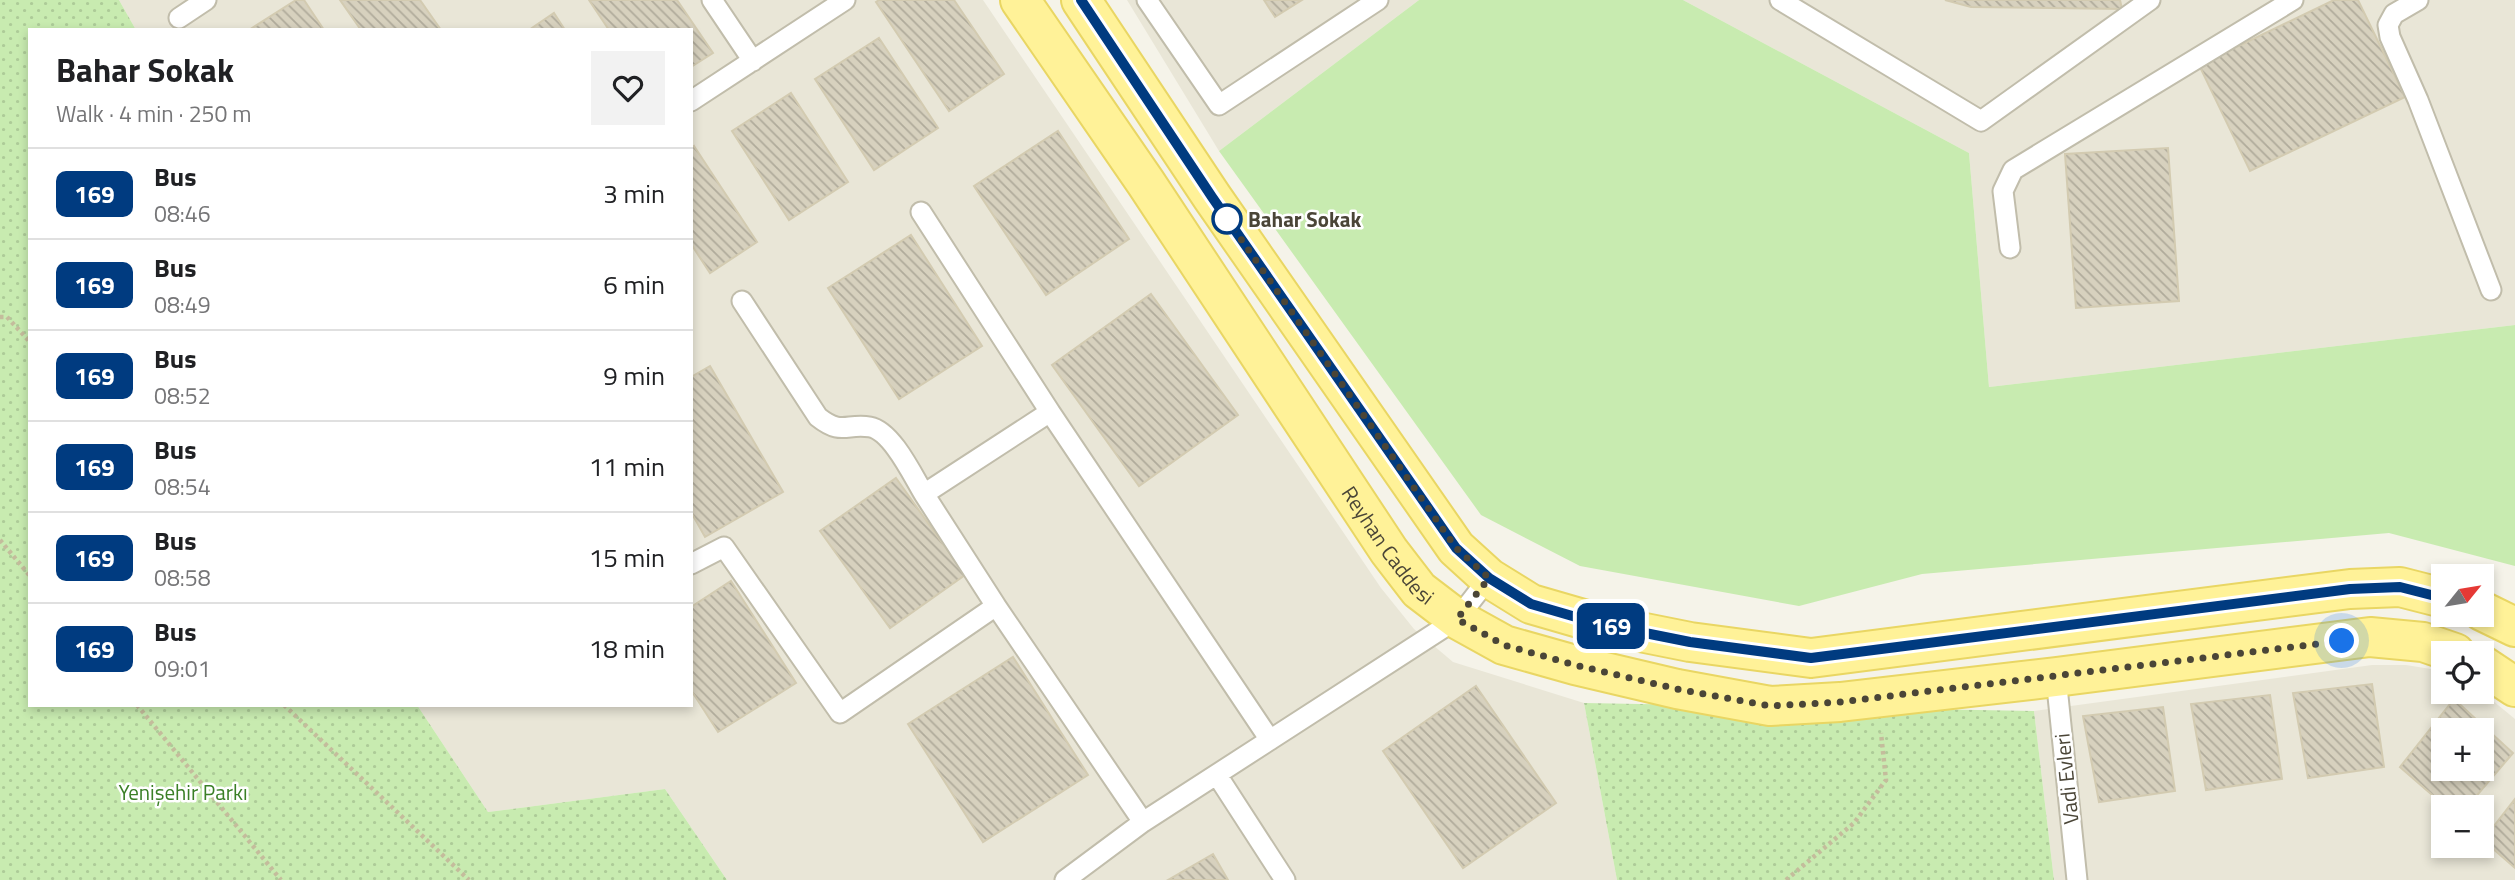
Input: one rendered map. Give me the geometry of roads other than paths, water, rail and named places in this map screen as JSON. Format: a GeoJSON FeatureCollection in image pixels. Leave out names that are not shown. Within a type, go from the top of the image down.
{"type":"FeatureCollection","features":[{"type":"Feature","properties":{"kind":"main road","name":"Reyhan Caddesi"},"geometry":{"type":"LineString","coordinates":[[1020,0],[1146,183],[1390,551],[1419,590],[1457,619],[1504,645],[1677,689],[1770,706],[2056,677],[2370,637],[2431,645]]}},
{"type":"Feature","properties":{"kind":"main road"},"geometry":{"type":"LineString","coordinates":[[1081,0],[1212,197],[1456,548],[1489,578],[1531,604],[1600,624],[1690,642],[1811,658],[2350,589],[2400,587],[2431,595]]}},
{"type":"Feature","properties":{"kind":"main road"},"geometry":{"type":"LineString","coordinates":[[2494,617],[2515,627]]}},
{"type":"Feature","properties":{"kind":"main road"},"geometry":{"type":"LineString","coordinates":[[2494,673],[2515,687]]}},
{"type":"Feature","properties":{"kind":"lane"},"geometry":{"type":"LineString","coordinates":[[179,18],[206,0]]}},
{"type":"Feature","properties":{"kind":"lane"},"geometry":{"type":"LineString","coordinates":[[712,0],[753,61]]}},
{"type":"Feature","properties":{"kind":"lane"},"geometry":{"type":"LineString","coordinates":[[693,100],[845,0]]}},
{"type":"Feature","properties":{"kind":"lane"},"geometry":{"type":"LineString","coordinates":[[1147,0],[1219,105],[1378,0]]}},
{"type":"Feature","properties":{"kind":"lane"},"geometry":{"type":"LineString","coordinates":[[1780,0],[1981,121],[2150,0]]}},
{"type":"Feature","properties":{"kind":"lane"},"geometry":{"type":"LineString","coordinates":[[2010,248],[2003,191],[2013,170],[2293,0]]}},
{"type":"Feature","properties":{"kind":"lane"},"geometry":{"type":"LineString","coordinates":[[2418,0],[2389,7],[2390,37],[2418,100],[2491,290]]}},
{"type":"Feature","properties":{"kind":"lane"},"geometry":{"type":"LineString","coordinates":[[921,212],[1050,412],[1270,740]]}},
{"type":"Feature","properties":{"kind":"lane"},"geometry":{"type":"LineString","coordinates":[[742,301],[818,416],[835,427],[869,427],[884,433],[996,606],[1143,822]]}},
{"type":"Feature","properties":{"kind":"lane"},"geometry":{"type":"LineString","coordinates":[[924,494],[1050,412]]}},
{"type":"Feature","properties":{"kind":"lane"},"geometry":{"type":"LineString","coordinates":[[693,563],[723,547],[840,713],[996,606]]}},
{"type":"Feature","properties":{"kind":"lane"},"geometry":{"type":"LineString","coordinates":[[1065,880],[1143,822],[1457,619],[1489,578]]}},
{"type":"Feature","properties":{"kind":"lane","name":"Vadi Evleri"},"geometry":{"type":"LineString","coordinates":[[2056,677],[2077,880]]}},
{"type":"Feature","properties":{"kind":"lane"},"geometry":{"type":"LineString","coordinates":[[1217,775],[1285,880]]}},
{"type":"Feature","properties":{"kind":"place","name":"Bahar Sokak"},"geometry":{"type":"Point","coordinates":[1227,219]}},
{"type":"Feature","properties":{"kind":"park label","name":"Yenişehir Parkı"},"geometry":{"type":"Point","coordinates":[183,792]}}]}
